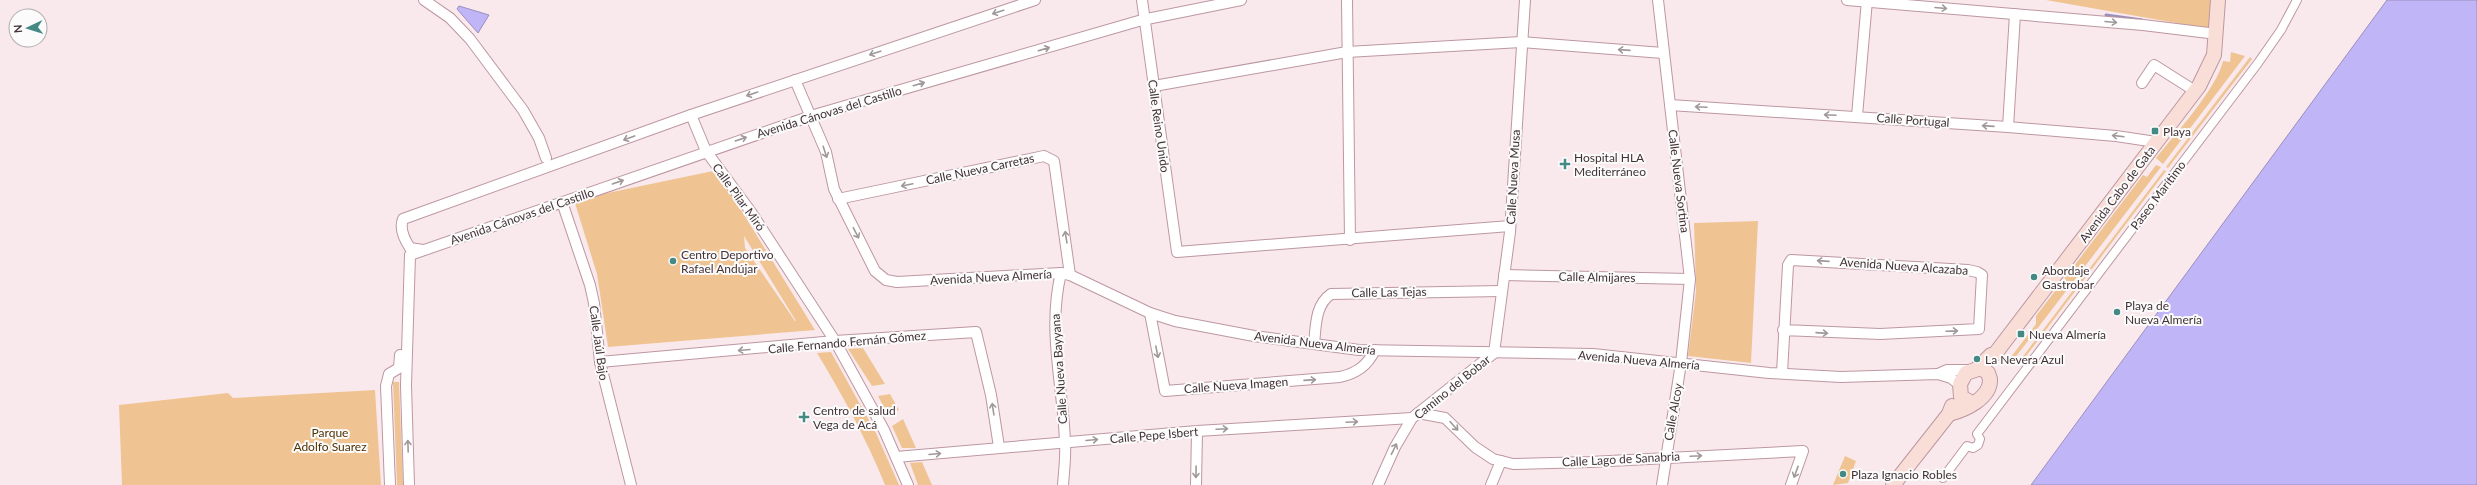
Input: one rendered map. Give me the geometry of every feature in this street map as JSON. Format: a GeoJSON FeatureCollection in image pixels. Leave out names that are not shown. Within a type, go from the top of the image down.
{"type":"FeatureCollection","features":[{"type":"Feature","properties":{"kind":"main road","name":"Avenida Cabo de Gata"},"geometry":{"type":"LineString","coordinates":[[1980,371],[1995,354],[2195,92],[2213,60],[2217,34],[2218,0]]}},
{"type":"Feature","properties":{"kind":"main road"},"geometry":{"type":"LineString","coordinates":[[1894,485],[1949,414],[1963,376],[1980,371],[1990,384],[1986,393],[1972,403],[1949,414]]}},
{"type":"Feature","properties":{"kind":"main road"},"geometry":{"type":"LineString","coordinates":[[1959,388],[1962,399],[1972,403]]}},
{"type":"Feature","properties":{"kind":"street"},"geometry":{"type":"LineString","coordinates":[[424,0],[450,18],[470,39],[523,110],[539,138],[546,158]]}},
{"type":"Feature","properties":{"kind":"street"},"geometry":{"type":"LineString","coordinates":[[390,485],[386,386],[389,374],[399,368],[404,238],[401,224],[403,219],[691,115],[1035,0]]}},
{"type":"Feature","properties":{"kind":"street","name":"Calle Reino Unido"},"geometry":{"type":"LineString","coordinates":[[1142,0],[1177,252],[1350,240]]}},
{"type":"Feature","properties":{"kind":"street","name":"Avenida Cánovas del Castillo"},"geometry":{"type":"LineString","coordinates":[[409,485],[406,385],[410,255],[810,116],[1145,20],[1241,0]]}},
{"type":"Feature","properties":{"kind":"street"},"geometry":{"type":"LineString","coordinates":[[1347,0],[1350,240],[1510,226]]}},
{"type":"Feature","properties":{"kind":"street","name":"Calle Nueva Musa"},"geometry":{"type":"LineString","coordinates":[[1494,353],[1510,226],[1521,42],[1525,0]]}},
{"type":"Feature","properties":{"kind":"street","name":"Calle Nueva Sortina"},"geometry":{"type":"LineString","coordinates":[[1658,0],[1690,279],[1681,363]]}},
{"type":"Feature","properties":{"kind":"street"},"geometry":{"type":"LineString","coordinates":[[1847,0],[2143,25],[2217,34]]}},
{"type":"Feature","properties":{"kind":"street","name":"Paseo Marítimo"},"geometry":{"type":"LineString","coordinates":[[1943,478],[1967,446],[1973,448],[1978,444],[1980,439],[1977,434],[2258,63],[2281,30],[2296,0]]}},
{"type":"Feature","properties":{"kind":"street"},"geometry":{"type":"LineString","coordinates":[[1857,116],[1867,1]]}},
{"type":"Feature","properties":{"kind":"street"},"geometry":{"type":"LineString","coordinates":[[2008,127],[2015,14]]}},
{"type":"Feature","properties":{"kind":"street"},"geometry":{"type":"LineString","coordinates":[[1154,86],[1348,52],[1521,42],[1663,53]]}},
{"type":"Feature","properties":{"kind":"street"},"geometry":{"type":"LineString","coordinates":[[2142,83],[2154,64],[2195,92]]}},
{"type":"Feature","properties":{"kind":"street","name":"Avenida Nueva Almería"},"geometry":{"type":"LineString","coordinates":[[795,80],[826,152],[834,189],[838,199],[876,271],[886,280],[897,282],[1065,274],[1150,313],[1205,328],[1314,344],[1375,350],[1593,354],[1782,373],[1841,377],[1938,374],[1951,378],[1959,388]]}},
{"type":"Feature","properties":{"kind":"street","name":"Calle Portugal"},"geometry":{"type":"LineString","coordinates":[[1670,105],[2008,127],[2116,136],[2156,142]]}},
{"type":"Feature","properties":{"kind":"street","name":"Calle Pilar Miró"},"geometry":{"type":"LineString","coordinates":[[691,115],[706,151],[751,212],[835,341],[884,430],[908,485]]}},
{"type":"Feature","properties":{"kind":"street","name":"Calle Nueva Carretas"},"geometry":{"type":"LineString","coordinates":[[838,199],[1044,156],[1054,160],[1065,274]]}},
{"type":"Feature","properties":{"kind":"street","name":"Calle Jaúl Bajo"},"geometry":{"type":"LineString","coordinates":[[562,202],[590,285],[600,362],[631,485]]}},
{"type":"Feature","properties":{"kind":"street"},"geometry":{"type":"LineString","coordinates":[[404,238],[410,248],[424,250]]}},
{"type":"Feature","properties":{"kind":"street","name":"Avenida Nueva Alcazaba"},"geometry":{"type":"LineString","coordinates":[[1782,373],[1783,330],[1788,265],[1791,260],[1968,270],[1982,275],[1979,329],[1880,334],[1783,330]]}},
{"type":"Feature","properties":{"kind":"street","name":"Calle Nueva Bayyana"},"geometry":{"type":"LineString","coordinates":[[1063,485],[1065,442],[1054,332],[1056,297],[1065,274]]}},
{"type":"Feature","properties":{"kind":"street","name":"Calle Almijares"},"geometry":{"type":"LineString","coordinates":[[1504,275],[1690,279]]}},
{"type":"Feature","properties":{"kind":"street","name":"Calle Las Tejas"},"geometry":{"type":"LineString","coordinates":[[1314,344],[1319,308],[1324,299],[1332,294],[1502,291]]}},
{"type":"Feature","properties":{"kind":"street","name":"Calle Nueva Imagen"},"geometry":{"type":"LineString","coordinates":[[1150,313],[1165,391],[1340,377],[1361,369],[1375,350]]}},
{"type":"Feature","properties":{"kind":"street","name":"Calle Fernando Fernán Gómez"},"geometry":{"type":"LineString","coordinates":[[600,362],[835,341],[976,332],[991,395],[999,447]]}},
{"type":"Feature","properties":{"kind":"street","name":"Camino del Bobar"},"geometry":{"type":"LineString","coordinates":[[1378,485],[1395,447],[1415,416],[1494,353]]}},
{"type":"Feature","properties":{"kind":"street","name":"Calle Alcoy"},"geometry":{"type":"LineString","coordinates":[[1662,485],[1665,457],[1681,363]]}},
{"type":"Feature","properties":{"kind":"street","name":"Avenida Nueva Almería"},"geometry":{"type":"LineString","coordinates":[[1938,374],[1947,370],[1980,371]]}},
{"type":"Feature","properties":{"kind":"street","name":"Calle Pepe Isbert"},"geometry":{"type":"LineString","coordinates":[[896,457],[1197,431],[1415,416]]}},
{"type":"Feature","properties":{"kind":"street","name":"Calle Lago de Sanabria"},"geometry":{"type":"LineString","coordinates":[[1415,416],[1445,418],[1475,447],[1493,459],[1513,464],[1803,450],[1791,485]]}},
{"type":"Feature","properties":{"kind":"street"},"geometry":{"type":"LineString","coordinates":[[1196,485],[1197,431]]}},
{"type":"Feature","properties":{"kind":"street"},"geometry":{"type":"LineString","coordinates":[[1491,485],[1501,461]]}},
{"type":"Feature","properties":{"kind":"green space"},"geometry":{"type":"Polygon","coordinates":[[[2046,0],[2210,0],[2210,29],[2046,0]]]}},
{"type":"Feature","properties":{"kind":"green space"},"geometry":{"type":"Polygon","coordinates":[[[2231,52],[2245,56],[2163,164],[2156,158],[2204,98],[2219,73],[2223,61],[2230,62],[2231,52]]]}},
{"type":"Feature","properties":{"kind":"green space"},"geometry":{"type":"Polygon","coordinates":[[[2250,57],[2252,59],[2168,168],[2166,167],[2250,57]]]}},
{"type":"Feature","properties":{"kind":"green space"},"geometry":{"type":"Polygon","coordinates":[[[2156,165],[2161,167],[2014,359],[2011,357],[2036,324],[2036,316],[2143,175],[2147,177],[2156,165]]]}},
{"type":"Feature","properties":{"kind":"green space"},"geometry":{"type":"Polygon","coordinates":[[[2164,170],[2166,171],[2020,364],[2018,363],[2164,170]]]}},
{"type":"Feature","properties":{"kind":"green space","name":"Centro Deportivo Rafael Andújar"},"geometry":{"type":"Polygon","coordinates":[[[713,171],[737,195],[738,205],[815,330],[608,347],[597,274],[574,200],[713,171]],[[744,236],[745,248],[796,321],[744,236]]]}},
{"type":"Feature","properties":{"kind":"green space"},"geometry":{"type":"Polygon","coordinates":[[[1758,221],[1751,363],[1688,356],[1696,291],[1694,223],[1758,221]]]}},
{"type":"Feature","properties":{"kind":"green space"},"geometry":{"type":"Polygon","coordinates":[[[863,348],[885,384],[872,386],[848,349],[863,348]]]}},
{"type":"Feature","properties":{"kind":"green space"},"geometry":{"type":"Polygon","coordinates":[[[831,352],[876,433],[899,485],[885,485],[854,418],[817,353],[831,352]]]}},
{"type":"Feature","properties":{"kind":"green space"},"geometry":{"type":"Polygon","coordinates":[[[393,382],[399,382],[403,485],[397,485],[393,382]]]}},
{"type":"Feature","properties":{"kind":"green space","name":"Parque Adolfo Suarez"},"geometry":{"type":"Polygon","coordinates":[[[375,390],[381,485],[122,485],[119,405],[228,393],[233,398],[375,390]]]}},
{"type":"Feature","properties":{"kind":"green space"},"geometry":{"type":"Polygon","coordinates":[[[890,394],[899,410],[888,415],[878,396],[890,394]]]}},
{"type":"Feature","properties":{"kind":"green space"},"geometry":{"type":"Polygon","coordinates":[[[903,419],[916,448],[902,448],[892,426],[903,419]]]}},
{"type":"Feature","properties":{"kind":"green space","name":"Plaza Ignacio Robles"},"geometry":{"type":"Polygon","coordinates":[[[1845,456],[1856,461],[1848,483],[1833,485],[1845,456]]]}},
{"type":"Feature","properties":{"kind":"green space"},"geometry":{"type":"Polygon","coordinates":[[[922,462],[932,485],[918,485],[910,463],[922,462]]]}},
{"type":"Feature","properties":{"kind":"shaded area"},"geometry":{"type":"Polygon","coordinates":[[[2387,0],[2477,0],[2477,485],[2031,485],[2387,0]]]}},
{"type":"Feature","properties":{"kind":"shaded area"},"geometry":{"type":"Polygon","coordinates":[[[459,6],[489,15],[478,33],[457,9],[459,6]]]}},
{"type":"Feature","properties":{"kind":"waterway"},"geometry":{"type":"LineString","coordinates":[[2106,15],[2142,20]]}},
{"type":"Feature","properties":{"kind":"place","name":"Playa"},"geometry":{"type":"Point","coordinates":[2155,131]}},
{"type":"Feature","properties":{"kind":"place","name":"Hospital HLA Mediterráneo"},"geometry":{"type":"Point","coordinates":[1565,164]}},
{"type":"Feature","properties":{"kind":"place","name":"Centro Deportivo Rafael Andújar"},"geometry":{"type":"Point","coordinates":[673,261]}},
{"type":"Feature","properties":{"kind":"place","name":"Abordaje Gastrobar"},"geometry":{"type":"Point","coordinates":[2034,277]}},
{"type":"Feature","properties":{"kind":"place","name":"Playa de Nueva Almería"},"geometry":{"type":"Point","coordinates":[2117,312]}},
{"type":"Feature","properties":{"kind":"place","name":"Nueva Almería"},"geometry":{"type":"Point","coordinates":[2021,334]}},
{"type":"Feature","properties":{"kind":"place","name":"La Nevera Azul"},"geometry":{"type":"Point","coordinates":[1977,359]}},
{"type":"Feature","properties":{"kind":"place","name":"Centro de salud Vega de Acá"},"geometry":{"type":"Point","coordinates":[804,417]}},
{"type":"Feature","properties":{"kind":"place","name":"Plaza Ignacio Robles"},"geometry":{"type":"Point","coordinates":[1843,474]}}]}
